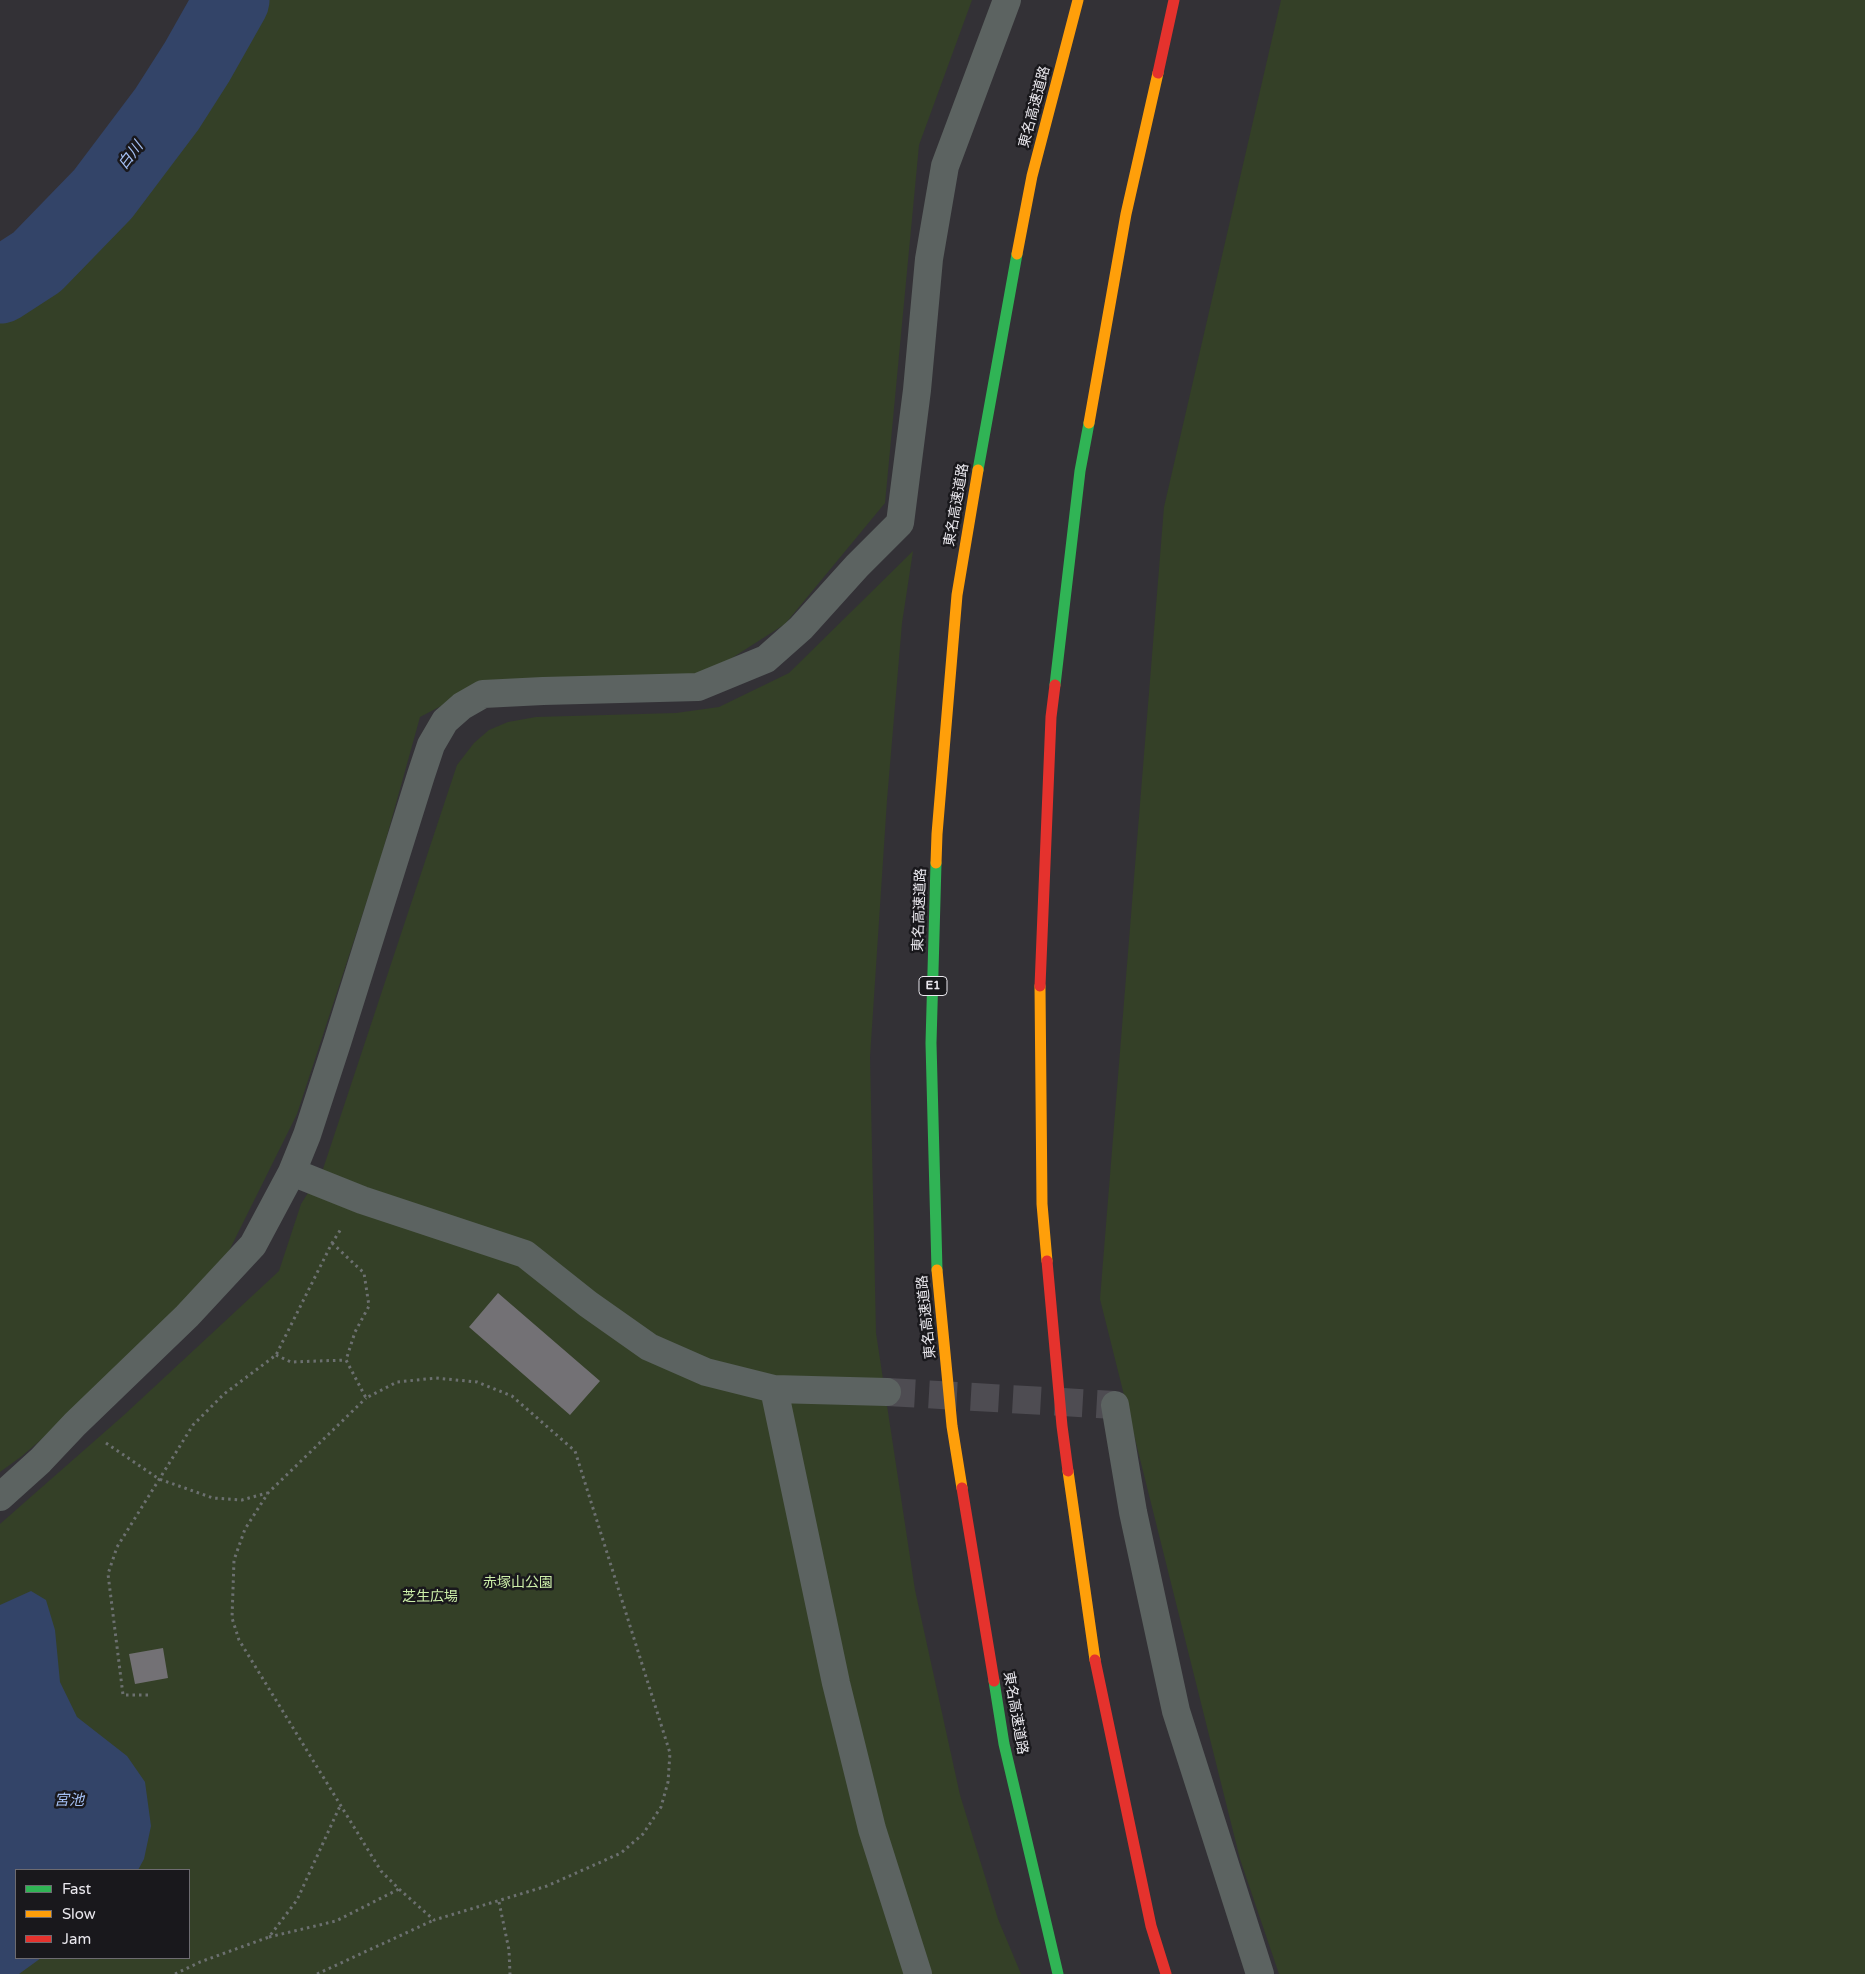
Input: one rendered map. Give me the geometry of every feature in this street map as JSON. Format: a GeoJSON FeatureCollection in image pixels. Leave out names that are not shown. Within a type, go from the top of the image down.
{"type":"FeatureCollection","features":[{"type":"Feature","properties":{"kind":"highway","name":"東名高速道路"},"geometry":{"type":"LineString","coordinates":[[1058,1974],[1004,1744],[952,1426],[936,1252],[931,1043],[938,834],[957,595],[996,362],[1032,176],[1078,0]]}},
{"type":"Feature","properties":{"kind":"highway"},"geometry":{"type":"LineString","coordinates":[[1166,1974],[1151,1926],[1096,1664],[1062,1426],[1042,1204],[1040,965],[1050,717],[1080,471],[1126,214],[1174,0]]}},
{"type":"Feature","properties":{"kind":"street"},"geometry":{"type":"LineString","coordinates":[[0,1497],[40,1461],[75,1424],[187,1316],[254,1245],[292,1172],[334,1052],[421,775],[432,745],[445,720],[462,706],[482,694],[698,687],[733,674],[766,659],[801,628],[857,566],[900,523],[917,390],[929,259],[945,166],[1007,0]]}},
{"type":"Feature","properties":{"kind":"street"},"geometry":{"type":"LineString","coordinates":[[292,1172],[362,1200],[525,1254],[588,1304],[649,1347],[706,1372],[774,1389],[888,1392]]}},
{"type":"Feature","properties":{"kind":"street"},"geometry":{"type":"LineString","coordinates":[[774,1389],[836,1682],[872,1829],[918,1974]]}},
{"type":"Feature","properties":{"kind":"street"},"geometry":{"type":"LineString","coordinates":[[1114,1405],[1133,1512],[1176,1711],[1260,1974]]}},
{"type":"Feature","properties":{"kind":"path"},"geometry":{"type":"LineString","coordinates":[[148,1695],[123,1696],[108,1574],[117,1548],[193,1425],[224,1394],[276,1355],[332,1243],[362,1200]]}},
{"type":"Feature","properties":{"kind":"path"},"geometry":{"type":"LineString","coordinates":[[332,1243],[364,1273],[368,1306],[354,1332],[346,1360],[366,1398]]}},
{"type":"Feature","properties":{"kind":"path"},"geometry":{"type":"LineString","coordinates":[[276,1355],[291,1362],[346,1360]]}},
{"type":"Feature","properties":{"kind":"path"},"geometry":{"type":"LineString","coordinates":[[318,1974],[434,1920],[499,1902],[546,1886],[621,1853],[644,1834],[661,1807],[668,1782],[670,1753],[575,1451],[512,1396],[477,1382],[436,1378],[398,1382],[366,1398],[268,1492],[245,1529],[234,1560],[232,1618],[238,1640],[381,1871],[398,1889],[434,1920]]}},
{"type":"Feature","properties":{"kind":"path"},"geometry":{"type":"LineString","coordinates":[[75,1424],[159,1479],[212,1498],[242,1500],[268,1492]]}},
{"type":"Feature","properties":{"kind":"path"},"geometry":{"type":"LineString","coordinates":[[269,1937],[297,1900],[340,1806]]}},
{"type":"Feature","properties":{"kind":"path"},"geometry":{"type":"LineString","coordinates":[[175,1974],[200,1962],[269,1937],[336,1921],[398,1889]]}},
{"type":"Feature","properties":{"kind":"path"},"geometry":{"type":"LineString","coordinates":[[499,1902],[509,1950],[510,1974]]}},
{"type":"Feature","properties":{"kind":"green space"},"geometry":{"type":"Polygon","coordinates":[[[243,0],[972,0],[919,145],[885,503],[785,624],[707,674],[491,680],[420,717],[380,861],[297,1114],[223,1263],[122,1370],[22,1456],[0,1472],[0,308],[59,279],[112,219],[172,135],[243,0]]]}},
{"type":"Feature","properties":{"kind":"green space"},"geometry":{"type":"Polygon","coordinates":[[[1281,0],[1865,0],[1865,1974],[1279,1974],[1240,1859],[1100,1299],[1164,507],[1281,0]]]}},
{"type":"Feature","properties":{"kind":"green space","name":"赤塚山公園"},"geometry":{"type":"Polygon","coordinates":[[[913,551],[902,623],[887,800],[870,1057],[876,1333],[915,1590],[960,1795],[998,1919],[1021,1974],[0,1974],[0,1524],[124,1415],[279,1271],[301,1204],[323,1169],[457,765],[474,743],[489,730],[508,722],[536,717],[676,713],[719,707],[789,673],[913,551]]]}},
{"type":"Feature","properties":{"kind":"water","name":"宮池"},"geometry":{"type":"Polygon","coordinates":[[[31,1591],[46,1600],[55,1630],[60,1682],[77,1717],[127,1756],[145,1782],[151,1826],[144,1859],[139,1869],[15,1869],[15,1959],[40,1959],[19,1974],[0,1974],[0,1605],[31,1591]]]}},
{"type":"Feature","properties":{"kind":"building"},"geometry":{"type":"Polygon","coordinates":[[[498,1293],[600,1381],[570,1415],[469,1327],[498,1293]]]}},
{"type":"Feature","properties":{"kind":"building"},"geometry":{"type":"Polygon","coordinates":[[[163,1648],[168,1678],[135,1684],[129,1654],[163,1648]]]}},
{"type":"Feature","properties":{"kind":"waterway","name":"白川"},"geometry":{"type":"LineString","coordinates":[[0,286],[37,262],[103,194],[167,109],[197,62],[232,0]]}},
{"type":"Feature","properties":{"kind":"tunnel"},"geometry":{"type":"LineString","coordinates":[[887,1392],[1115,1405]]}},
{"type":"Feature","properties":{"kind":"traffic: fast"},"geometry":{"type":"LineString","coordinates":[[978,470],[1017,254]]}},
{"type":"Feature","properties":{"kind":"traffic: fast"},"geometry":{"type":"LineString","coordinates":[[1055,685],[1080,471],[1089,423]]}},
{"type":"Feature","properties":{"kind":"traffic: fast"},"geometry":{"type":"LineString","coordinates":[[936,863],[931,1043],[937,1270]]}},
{"type":"Feature","properties":{"kind":"traffic: fast"},"geometry":{"type":"LineString","coordinates":[[994,1681],[1004,1744],[1058,1974]]}},
{"type":"Feature","properties":{"kind":"traffic: slow"},"geometry":{"type":"LineString","coordinates":[[1017,254],[1032,176],[1078,0]]}},
{"type":"Feature","properties":{"kind":"traffic: slow"},"geometry":{"type":"LineString","coordinates":[[1089,423],[1126,214],[1158,73]]}},
{"type":"Feature","properties":{"kind":"traffic: slow"},"geometry":{"type":"LineString","coordinates":[[936,863],[957,595],[978,470]]}},
{"type":"Feature","properties":{"kind":"traffic: slow"},"geometry":{"type":"LineString","coordinates":[[1040,986],[1042,1204],[1047,1261]]}},
{"type":"Feature","properties":{"kind":"traffic: slow"},"geometry":{"type":"LineString","coordinates":[[937,1270],[952,1426],[962,1488]]}},
{"type":"Feature","properties":{"kind":"traffic: slow"},"geometry":{"type":"LineString","coordinates":[[1068,1471],[1095,1660]]}},
{"type":"Feature","properties":{"kind":"traffic: jam"},"geometry":{"type":"LineString","coordinates":[[1158,73],[1174,0]]}},
{"type":"Feature","properties":{"kind":"traffic: jam"},"geometry":{"type":"LineString","coordinates":[[1040,986],[1051,717],[1055,685]]}},
{"type":"Feature","properties":{"kind":"traffic: jam"},"geometry":{"type":"LineString","coordinates":[[1047,1261],[1068,1471]]}},
{"type":"Feature","properties":{"kind":"traffic: jam"},"geometry":{"type":"LineString","coordinates":[[962,1488],[994,1681]]}},
{"type":"Feature","properties":{"kind":"traffic: jam"},"geometry":{"type":"LineString","coordinates":[[1095,1660],[1151,1926],[1166,1974]]}},
{"type":"Feature","properties":{"kind":"park label","name":"芝生広場"},"geometry":{"type":"Point","coordinates":[430,1597]}}]}
